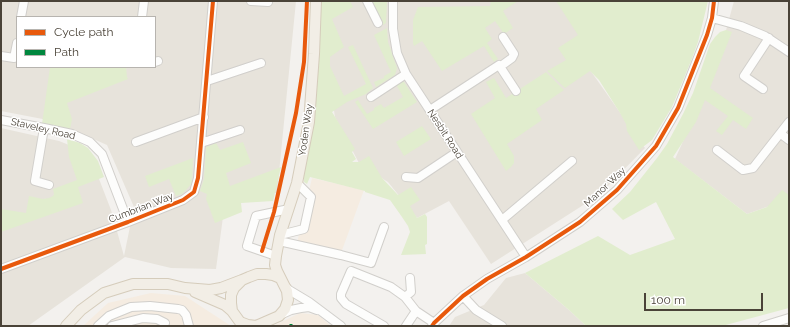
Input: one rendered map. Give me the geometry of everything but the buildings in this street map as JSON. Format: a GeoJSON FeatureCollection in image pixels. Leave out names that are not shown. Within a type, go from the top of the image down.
{"type":"FeatureCollection","features":[{"type":"Feature","properties":{"kind":"main road","name":"Yoden Way"},"geometry":{"type":"LineString","coordinates":[[282,281],[275,265],[276,256],[297,183],[309,122],[316,1]]}},
{"type":"Feature","properties":{"kind":"main road"},"geometry":{"type":"LineString","coordinates":[[258,274],[267,267],[276,256]]}},
{"type":"Feature","properties":{"kind":"main road"},"geometry":{"type":"LineString","coordinates":[[66,326],[81,310],[104,293],[133,284],[168,284],[185,288],[210,290],[222,288],[249,276],[266,274],[273,275],[282,281],[287,291],[288,300],[285,309],[279,316],[256,326],[241,324],[232,311],[224,305],[185,288]]}},
{"type":"Feature","properties":{"kind":"main road"},"geometry":{"type":"LineString","coordinates":[[232,311],[231,295],[234,288],[242,280]]}},
{"type":"Feature","properties":{"kind":"street"},"geometry":{"type":"LineString","coordinates":[[21,16],[24,1]]}},
{"type":"Feature","properties":{"kind":"street"},"geometry":{"type":"LineString","coordinates":[[142,16],[144,1]]}},
{"type":"Feature","properties":{"kind":"street","name":"Cumbrian Way"},"geometry":{"type":"LineString","coordinates":[[1,269],[184,200],[194,192],[198,178],[213,1]]}},
{"type":"Feature","properties":{"kind":"street"},"geometry":{"type":"LineString","coordinates":[[251,1],[268,1]]}},
{"type":"Feature","properties":{"kind":"street"},"geometry":{"type":"LineString","coordinates":[[367,1],[378,24]]}},
{"type":"Feature","properties":{"kind":"street","name":"Nesbit Road"},"geometry":{"type":"LineString","coordinates":[[393,1],[393,29],[397,53],[406,74],[526,257]]}},
{"type":"Feature","properties":{"kind":"street","name":"Manor Way"},"geometry":{"type":"LineString","coordinates":[[433,324],[463,296],[487,279],[526,257],[580,222],[617,190],[656,146],[678,108],[707,35],[712,18],[714,1]]}},
{"type":"Feature","properties":{"kind":"street"},"geometry":{"type":"LineString","coordinates":[[712,18],[741,26],[769,38],[789,52]]}},
{"type":"Feature","properties":{"kind":"street"},"geometry":{"type":"LineString","coordinates":[[430,110],[512,58],[514,54],[503,37]]}},
{"type":"Feature","properties":{"kind":"street"},"geometry":{"type":"LineString","coordinates":[[763,89],[744,76],[769,38]]}},
{"type":"Feature","properties":{"kind":"street"},"geometry":{"type":"LineString","coordinates":[[1,56],[14,58],[16,48]]}},
{"type":"Feature","properties":{"kind":"street"},"geometry":{"type":"LineString","coordinates":[[206,81],[261,64]]}},
{"type":"Feature","properties":{"kind":"street"},"geometry":{"type":"LineString","coordinates":[[500,66],[516,91]]}},
{"type":"Feature","properties":{"kind":"street"},"geometry":{"type":"LineString","coordinates":[[371,97],[406,74]]}},
{"type":"Feature","properties":{"kind":"street"},"geometry":{"type":"LineString","coordinates":[[136,142],[204,117]]}},
{"type":"Feature","properties":{"kind":"street","name":"Staveley Road"},"geometry":{"type":"LineString","coordinates":[[1,120],[72,134],[90,142],[102,154],[128,222]]}},
{"type":"Feature","properties":{"kind":"street"},"geometry":{"type":"LineString","coordinates":[[717,150],[743,170],[753,168],[789,122]]}},
{"type":"Feature","properties":{"kind":"street"},"geometry":{"type":"LineString","coordinates":[[44,128],[35,181],[49,185]]}},
{"type":"Feature","properties":{"kind":"street"},"geometry":{"type":"LineString","coordinates":[[201,143],[240,130]]}},
{"type":"Feature","properties":{"kind":"street"},"geometry":{"type":"LineString","coordinates":[[781,134],[789,140]]}},
{"type":"Feature","properties":{"kind":"street"},"geometry":{"type":"LineString","coordinates":[[406,177],[418,178],[457,152]]}},
{"type":"Feature","properties":{"kind":"street"},"geometry":{"type":"LineString","coordinates":[[502,220],[572,161]]}},
{"type":"Feature","properties":{"kind":"street"},"geometry":{"type":"LineString","coordinates":[[280,238],[304,229],[311,197],[297,183]]}},
{"type":"Feature","properties":{"kind":"street"},"geometry":{"type":"LineString","coordinates":[[276,256],[247,246],[256,216],[289,209]]}},
{"type":"Feature","properties":{"kind":"street"},"geometry":{"type":"LineString","coordinates":[[280,238],[372,263],[384,227]]}},
{"type":"Feature","properties":{"kind":"street"},"geometry":{"type":"LineString","coordinates":[[384,326],[346,304],[341,298],[341,294],[351,271],[391,287],[416,311],[433,324]]}},
{"type":"Feature","properties":{"kind":"street"},"geometry":{"type":"LineString","coordinates":[[404,298],[412,292],[410,278]]}},
{"type":"Feature","properties":{"kind":"street"},"geometry":{"type":"LineString","coordinates":[[282,281],[289,290],[309,302],[341,326]]}},
{"type":"Feature","properties":{"kind":"street"},"geometry":{"type":"LineString","coordinates":[[463,296],[476,310],[502,326]]}},
{"type":"Feature","properties":{"kind":"street"},"geometry":{"type":"LineString","coordinates":[[98,326],[109,316],[131,307],[150,306],[178,308],[182,310],[186,315],[189,326]]}},
{"type":"Feature","properties":{"kind":"street"},"geometry":{"type":"LineString","coordinates":[[279,316],[291,310],[308,307],[323,313]]}},
{"type":"Feature","properties":{"kind":"street"},"geometry":{"type":"LineString","coordinates":[[112,326],[143,318],[157,319],[166,324],[170,308]]}},
{"type":"Feature","properties":{"kind":"street"},"geometry":{"type":"LineString","coordinates":[[406,326],[416,311]]}},
{"type":"Feature","properties":{"kind":"street"},"geometry":{"type":"LineString","coordinates":[[762,326],[776,324],[789,318]]}},
{"type":"Feature","properties":{"kind":"shaded area"},"geometry":{"type":"Polygon","coordinates":[[[1,1],[296,1],[277,193],[229,197],[223,217],[216,269],[171,268],[125,257],[28,326],[1,326],[1,128],[59,141],[89,153],[111,210],[124,256],[134,207],[107,145],[53,121],[1,111],[1,1]]]}},
{"type":"Feature","properties":{"kind":"shaded area"},"geometry":{"type":"Polygon","coordinates":[[[327,1],[558,1],[579,35],[590,70],[645,148],[599,195],[491,264],[449,201],[417,218],[388,182],[360,165],[335,117],[326,59],[327,1]]]}},
{"type":"Feature","properties":{"kind":"shaded area"},"geometry":{"type":"Polygon","coordinates":[[[734,1],[789,1],[789,199],[747,214],[675,159],[715,71],[734,1]]]}},
{"type":"Feature","properties":{"kind":"shaded area"},"geometry":{"type":"Polygon","coordinates":[[[312,178],[364,190],[341,253],[297,243],[312,178]]]}},
{"type":"Feature","properties":{"kind":"shaded area"},"geometry":{"type":"Polygon","coordinates":[[[525,273],[586,326],[449,326],[455,317],[484,305],[506,278],[525,273]]]}},
{"type":"Feature","properties":{"kind":"shaded area"},"geometry":{"type":"Polygon","coordinates":[[[151,293],[185,296],[231,326],[83,326],[108,303],[151,293]]]}},
{"type":"Feature","properties":{"kind":"shaded area"},"geometry":{"type":"Polygon","coordinates":[[[300,313],[318,315],[331,326],[273,326],[300,313]]]}},
{"type":"Feature","properties":{"kind":"green space"},"geometry":{"type":"Polygon","coordinates":[[[320,1],[350,1],[353,7],[332,19],[344,47],[330,57],[330,66],[344,96],[366,84],[348,47],[353,45],[373,88],[366,94],[347,102],[332,112],[355,149],[352,152],[356,159],[352,162],[359,162],[369,156],[382,178],[398,195],[411,187],[420,200],[410,206],[417,218],[425,214],[427,217],[427,244],[425,245],[426,254],[401,255],[410,232],[408,226],[390,200],[365,191],[310,177],[307,184],[304,182],[312,129],[320,1]]]}},
{"type":"Feature","properties":{"kind":"green space"},"geometry":{"type":"Polygon","coordinates":[[[372,1],[387,1],[386,23],[383,25],[372,1]]]}},
{"type":"Feature","properties":{"kind":"green space"},"geometry":{"type":"Polygon","coordinates":[[[491,1],[518,1],[503,11],[513,28],[504,34],[495,21],[485,28],[492,39],[487,43],[498,59],[494,62],[484,46],[442,71],[422,41],[414,46],[413,20],[418,7],[490,6],[491,1]]]}},
{"type":"Feature","properties":{"kind":"green space"},"geometry":{"type":"Polygon","coordinates":[[[556,1],[708,1],[698,42],[672,107],[652,140],[639,150],[627,131],[626,124],[620,113],[599,80],[590,71],[565,88],[547,71],[566,60],[558,48],[578,35],[556,1]]]}},
{"type":"Feature","properties":{"kind":"green space"},"geometry":{"type":"Polygon","coordinates":[[[387,28],[388,42],[397,68],[395,75],[376,87],[374,82],[384,78],[384,76],[391,72],[374,35],[387,28]]]}},
{"type":"Feature","properties":{"kind":"green space"},"geometry":{"type":"Polygon","coordinates":[[[726,30],[732,32],[710,88],[753,118],[746,129],[733,120],[722,135],[716,131],[728,116],[705,100],[696,122],[673,157],[747,214],[767,207],[782,190],[789,195],[789,308],[722,326],[586,326],[525,273],[598,236],[630,255],[675,239],[656,202],[623,220],[612,209],[630,192],[667,144],[693,93],[710,44],[720,32],[726,30]]]}},
{"type":"Feature","properties":{"kind":"green space"},"geometry":{"type":"Polygon","coordinates":[[[50,68],[126,68],[128,79],[67,103],[72,119],[70,129],[42,124],[50,68]]]}},
{"type":"Feature","properties":{"kind":"green space"},"geometry":{"type":"Polygon","coordinates":[[[546,72],[564,90],[536,109],[542,120],[507,144],[514,156],[514,163],[506,171],[471,114],[495,98],[486,82],[494,78],[506,98],[546,72]]]}},
{"type":"Feature","properties":{"kind":"green space"},"geometry":{"type":"Polygon","coordinates":[[[402,81],[417,102],[373,129],[355,102],[358,100],[367,114],[381,104],[384,108],[403,97],[397,86],[399,82],[402,81]]]}},
{"type":"Feature","properties":{"kind":"green space"},"geometry":{"type":"Polygon","coordinates":[[[422,126],[431,139],[404,156],[396,142],[422,126]]]}},
{"type":"Feature","properties":{"kind":"green space"},"geometry":{"type":"Polygon","coordinates":[[[67,139],[80,143],[88,148],[98,161],[104,177],[78,187],[83,203],[1,232],[1,209],[26,213],[29,196],[43,199],[49,198],[54,194],[53,189],[77,180],[69,157],[67,139]]]}},
{"type":"Feature","properties":{"kind":"green space"},"geometry":{"type":"Polygon","coordinates":[[[243,142],[251,163],[226,173],[230,186],[281,167],[273,201],[241,203],[242,212],[215,223],[206,199],[207,194],[200,191],[204,179],[206,147],[216,143],[220,150],[243,142]]]}},
{"type":"Feature","properties":{"kind":"green space"},"geometry":{"type":"Polygon","coordinates":[[[193,158],[192,183],[182,194],[176,196],[169,179],[149,187],[145,176],[193,158]]]}},
{"type":"Feature","properties":{"kind":"cycle path"},"geometry":{"type":"LineString","coordinates":[[1,269],[128,222],[183,200],[194,192],[198,178],[213,1]]}},
{"type":"Feature","properties":{"kind":"cycle path"},"geometry":{"type":"LineString","coordinates":[[262,251],[274,212],[296,113],[304,62],[307,1]]}},
{"type":"Feature","properties":{"kind":"cycle path"},"geometry":{"type":"LineString","coordinates":[[432,326],[463,296],[487,279],[526,257],[580,222],[617,190],[656,146],[678,108],[707,35],[712,18],[714,1]]}}]}
